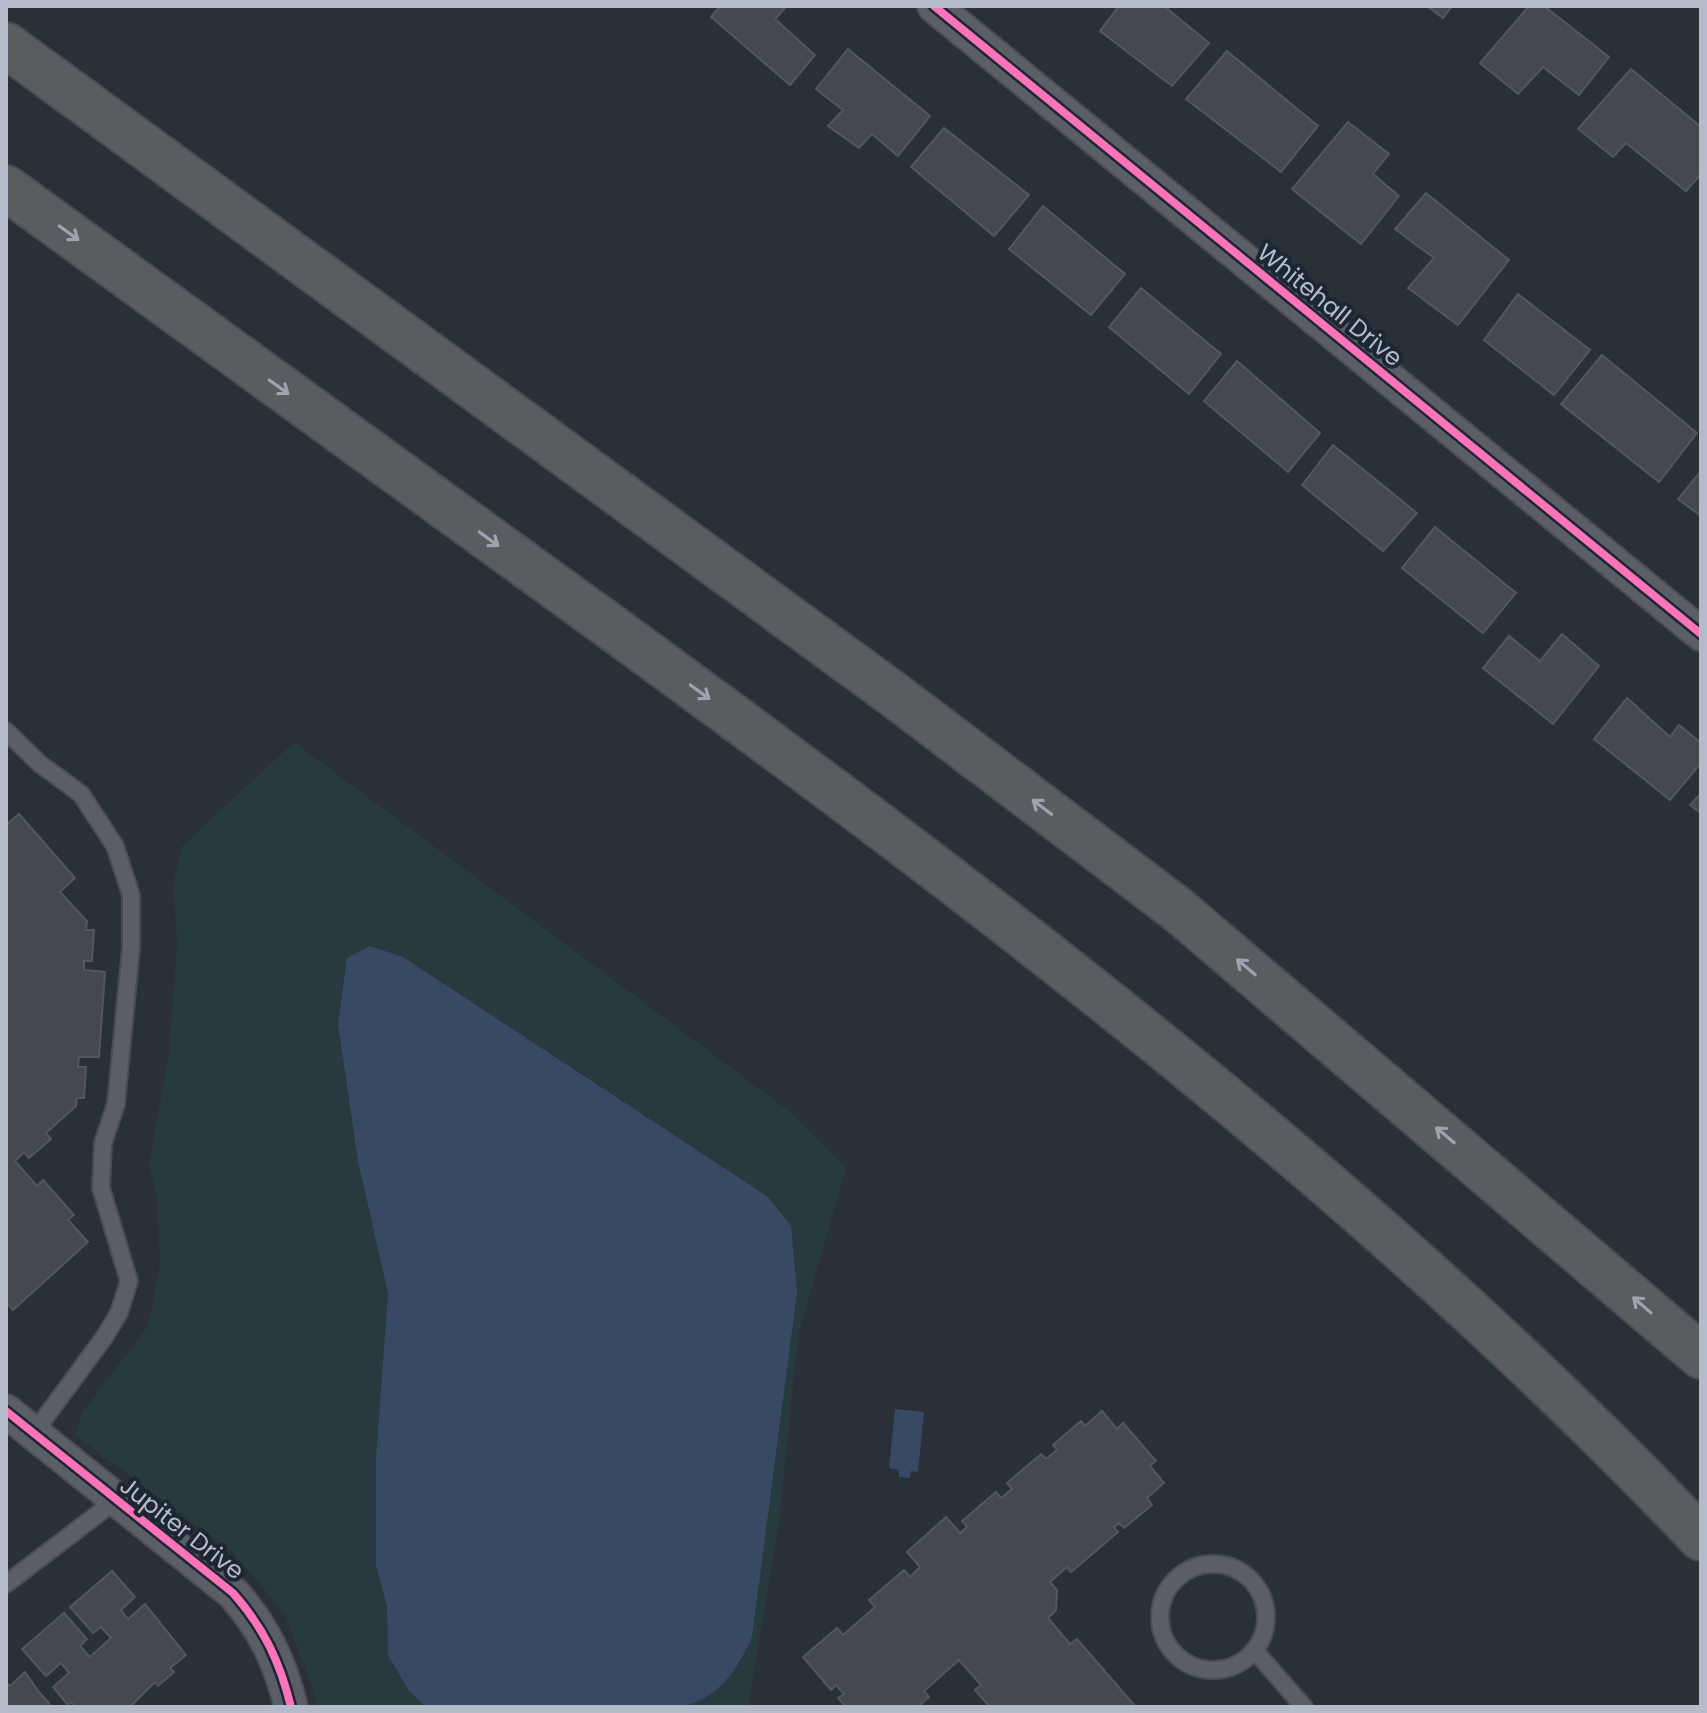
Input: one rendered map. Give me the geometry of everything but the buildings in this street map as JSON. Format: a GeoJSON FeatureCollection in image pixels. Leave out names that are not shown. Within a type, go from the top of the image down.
{"type":"FeatureCollection","features":[{"type":"Feature","properties":{"kind":"highway"},"geometry":{"type":"LineString","coordinates":[[6,45],[893,694],[1177,909],[1701,1356]]}},
{"type":"Feature","properties":{"kind":"highway"},"geometry":{"type":"LineString","coordinates":[[6,188],[812,774],[1119,1011],[1394,1240],[1701,1538]]}},
{"type":"Feature","properties":{"kind":"street","name":"Whitehall Drive"},"geometry":{"type":"LineString","coordinates":[[934,6],[1701,634]]}},
{"type":"Feature","properties":{"kind":"street","name":"Jupiter Drive"},"geometry":{"type":"LineString","coordinates":[[16,1426],[181,1548],[233,1593],[256,1619],[279,1663],[291,1707]]}},
{"type":"Feature","properties":{"kind":"lane"},"geometry":{"type":"LineString","coordinates":[[6,731],[40,764],[81,794],[115,846],[131,895],[131,948],[116,1104],[103,1143],[101,1188],[129,1281],[119,1313],[103,1339],[16,1426]]}},
{"type":"Feature","properties":{"kind":"lane"},"geometry":{"type":"LineString","coordinates":[[6,1584],[115,1501]]}},
{"type":"Feature","properties":{"kind":"lane"},"geometry":{"type":"LineString","coordinates":[[1207,1563],[1225,1564],[1242,1571],[1265,1599],[1267,1618],[1264,1635],[1255,1651],[1242,1662],[1209,1670],[1178,1657],[1167,1644],[1161,1628],[1164,1594],[1175,1580],[1190,1569],[1207,1563]]}},
{"type":"Feature","properties":{"kind":"lane"},"geometry":{"type":"LineString","coordinates":[[1255,1651],[1304,1707]]}},
{"type":"Feature","properties":{"kind":"green space"},"geometry":{"type":"Polygon","coordinates":[[[294,742],[792,1113],[846,1168],[798,1337],[779,1524],[748,1707],[319,1707],[285,1614],[232,1552],[75,1435],[83,1411],[148,1326],[160,1264],[157,1197],[149,1165],[169,1052],[177,942],[173,885],[182,846],[294,742]]]}},
{"type":"Feature","properties":{"kind":"water"},"geometry":{"type":"Polygon","coordinates":[[[370,946],[403,957],[768,1197],[791,1226],[797,1292],[752,1637],[725,1682],[694,1703],[681,1707],[426,1707],[409,1691],[388,1655],[387,1606],[376,1565],[376,1458],[388,1293],[358,1161],[338,1024],[347,958],[370,946]]]}},
{"type":"Feature","properties":{"kind":"water"},"geometry":{"type":"Polygon","coordinates":[[[895,1409],[924,1412],[918,1472],[911,1471],[910,1478],[899,1477],[899,1470],[889,1468],[895,1409]]]}},
{"type":"Feature","properties":{"kind":"cycle path"},"geometry":{"type":"LineString","coordinates":[[934,6],[1701,634]]}},
{"type":"Feature","properties":{"kind":"cycle path"},"geometry":{"type":"LineString","coordinates":[[6,1411],[233,1593],[270,1646],[291,1707]]}}]}
